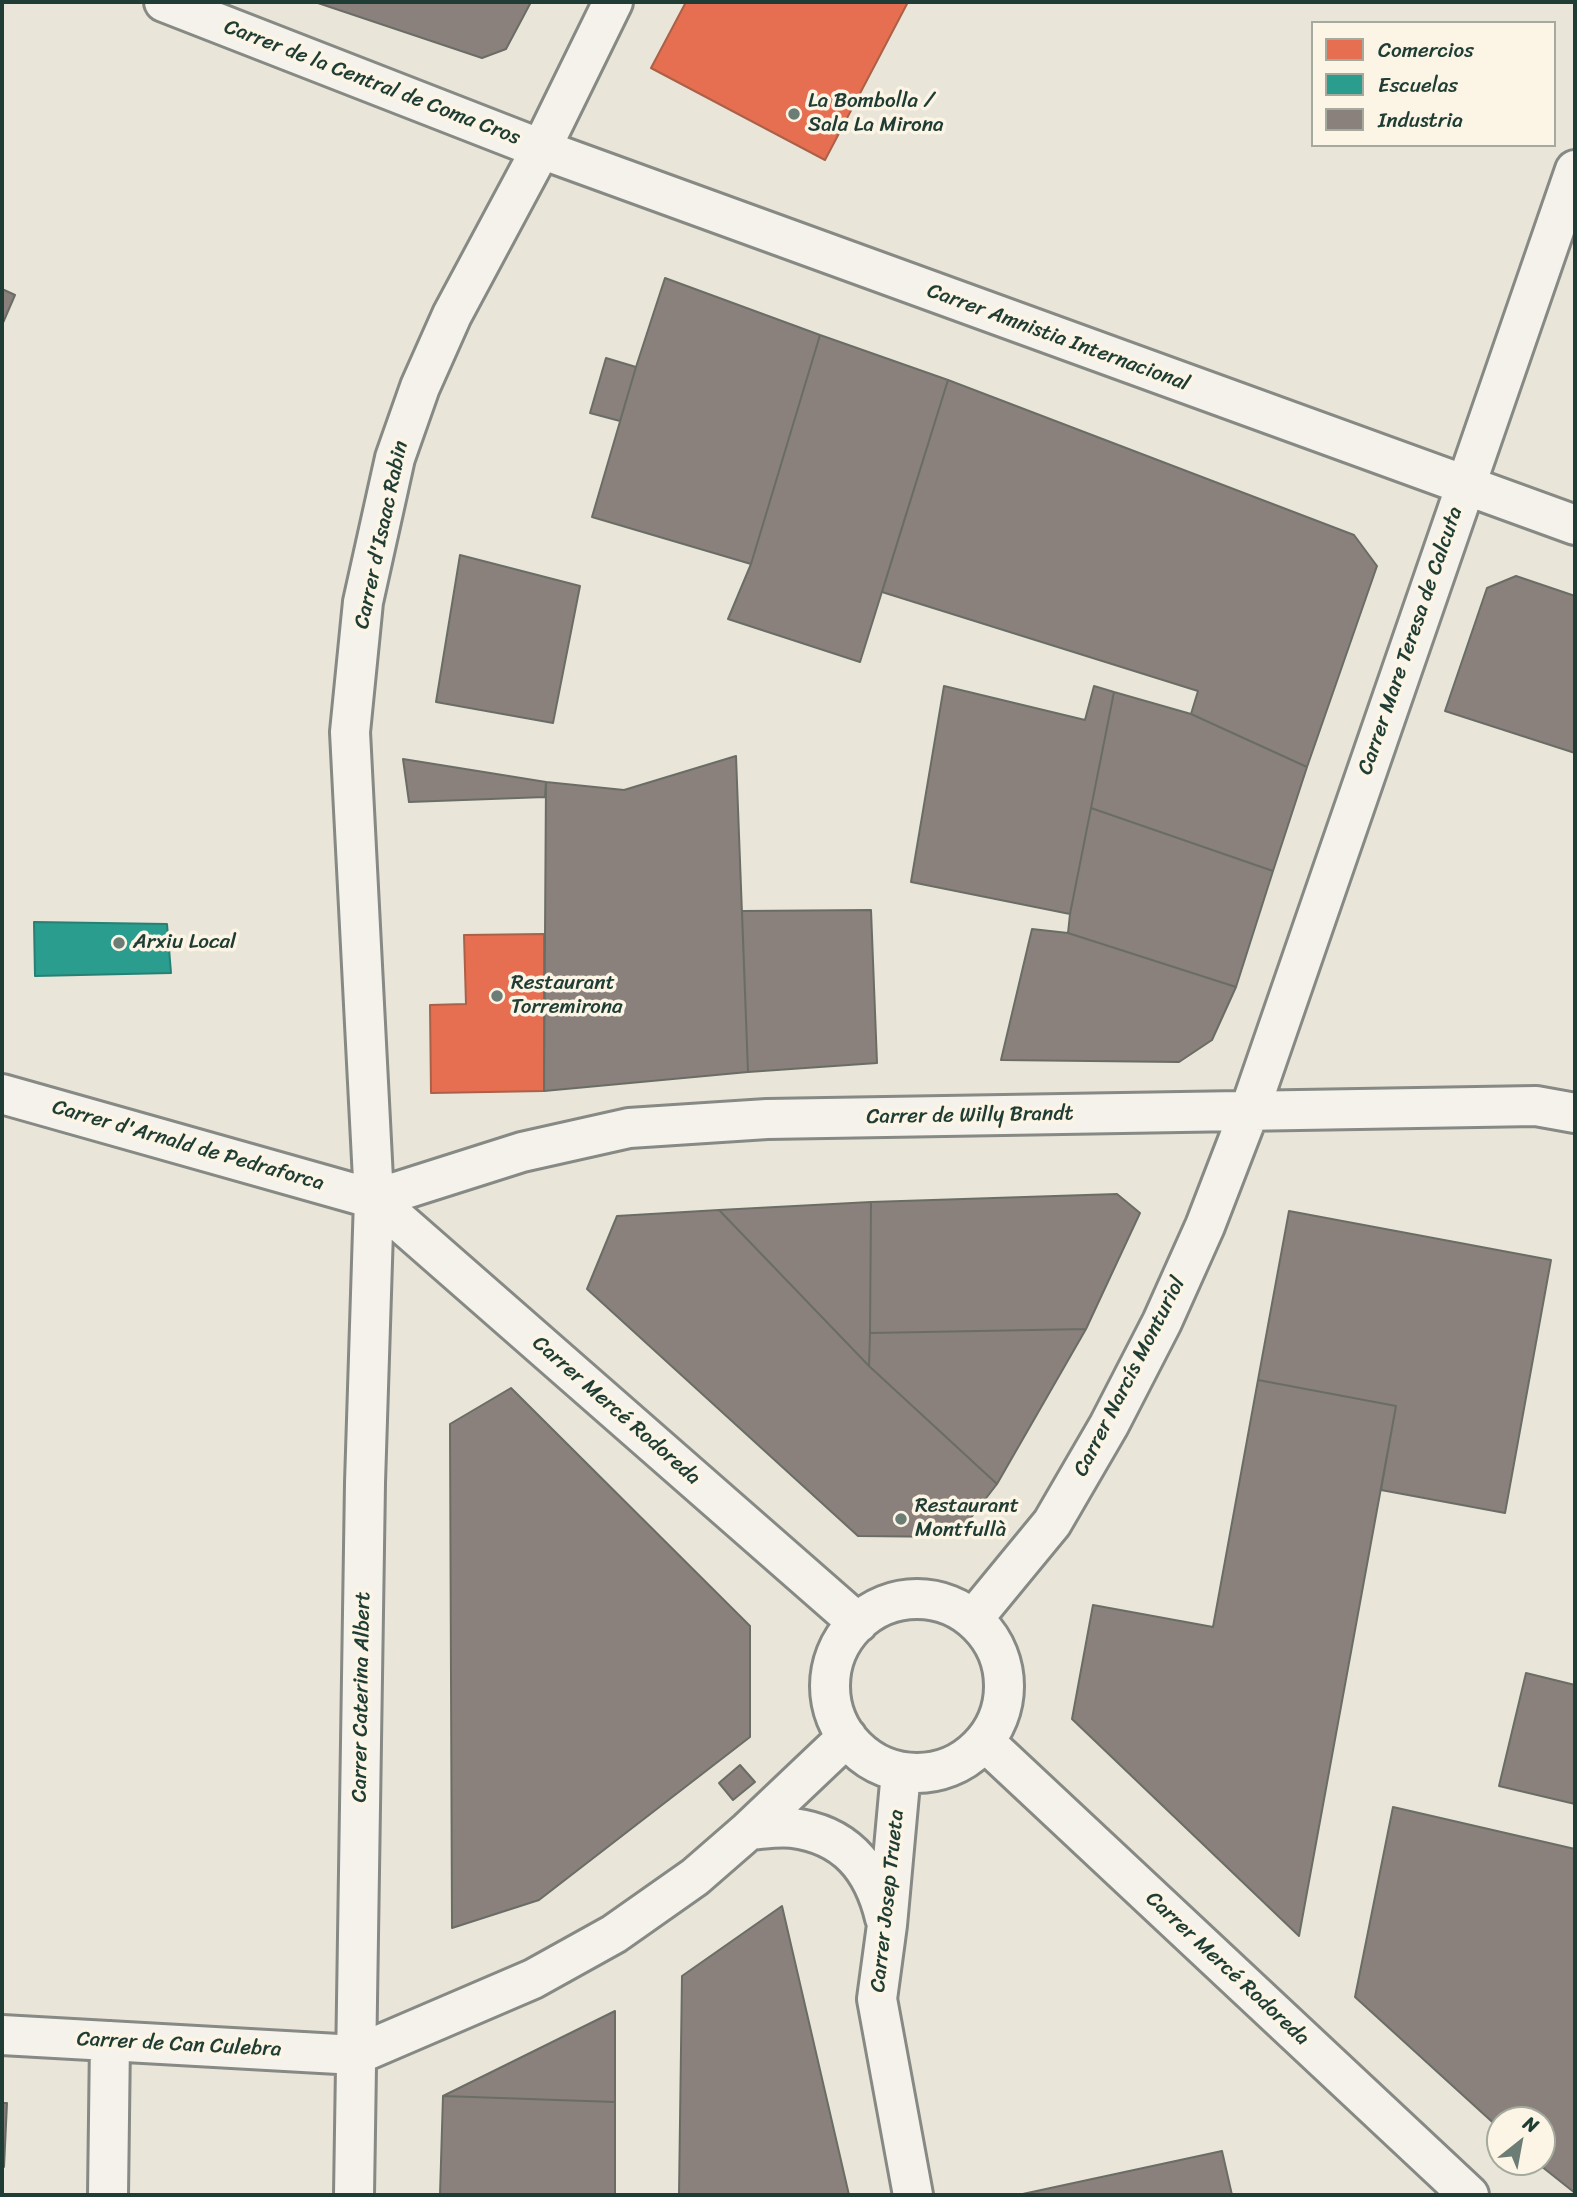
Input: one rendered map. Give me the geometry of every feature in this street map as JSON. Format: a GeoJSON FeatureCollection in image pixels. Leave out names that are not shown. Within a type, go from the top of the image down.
{"type":"FeatureCollection","features":[{"type":"Feature","properties":{"kind":"street","name":"Carrer de la Central de Coma Cros"},"geometry":{"type":"LineString","coordinates":[[163,2],[541,149]]}},
{"type":"Feature","properties":{"kind":"street","name":"Carrer d'Isaac Rabin"},"geometry":{"type":"LineString","coordinates":[[374,1199],[350,732],[362,602],[395,458],[420,387],[453,315],[541,149],[613,2]]}},
{"type":"Feature","properties":{"kind":"street","name":"Carrer Amnistia Internacional"},"geometry":{"type":"LineString","coordinates":[[541,149],[1575,525]]}},
{"type":"Feature","properties":{"kind":"street","name":"Carrer Mare Teresa de Calcuta"},"geometry":{"type":"LineString","coordinates":[[1249,1112],[1575,170]]}},
{"type":"Feature","properties":{"kind":"street","name":"Carrer d'Arnald de Pedraforca"},"geometry":{"type":"LineString","coordinates":[[2,1094],[374,1199]]}},
{"type":"Feature","properties":{"kind":"street","name":"Carrer de Willy Brandt"},"geometry":{"type":"LineString","coordinates":[[374,1199],[522,1152],[629,1128],[767,1119],[1536,1106],[1575,1113]]}},
{"type":"Feature","properties":{"kind":"street","name":"Carrer Narcís Monturiol"},"geometry":{"type":"LineString","coordinates":[[973,1619],[1052,1522],[1109,1425],[1162,1322],[1205,1226],[1249,1112]]}},
{"type":"Feature","properties":{"kind":"street","name":"Carrer Mercé Rodoreda"},"geometry":{"type":"LineString","coordinates":[[374,1199],[858,1623]]}},
{"type":"Feature","properties":{"kind":"street","name":"Carrer Caterina Albert"},"geometry":{"type":"LineString","coordinates":[[354,2195],[365,1497],[374,1199]]}},
{"type":"Feature","properties":{"kind":"street"},"geometry":{"type":"LineString","coordinates":[[914,1599],[955,1607],[973,1619],[991,1639],[1002,1664],[1005,1692],[999,1719],[985,1742],[956,1765],[938,1771],[901,1772],[870,1760],[847,1737],[832,1704],[832,1669],[846,1636],[874,1610],[893,1602],[914,1599]]}},
{"type":"Feature","properties":{"kind":"street"},"geometry":{"type":"LineString","coordinates":[[356,2055],[533,1979],[614,1934],[695,1877],[847,1737]]}},
{"type":"Feature","properties":{"kind":"street","name":"Carrer Mercé Rodoreda"},"geometry":{"type":"LineString","coordinates":[[985,1742],[1469,2195]]}},
{"type":"Feature","properties":{"kind":"street","name":"Carrer Josep Trueta"},"geometry":{"type":"LineString","coordinates":[[901,1772],[887,1925],[877,1999],[913,2195]]}},
{"type":"Feature","properties":{"kind":"street"},"geometry":{"type":"LineString","coordinates":[[749,1830],[792,1827],[825,1837],[853,1854],[870,1876],[882,1903],[887,1925]]}},
{"type":"Feature","properties":{"kind":"street","name":"Carrer de Can Culebra"},"geometry":{"type":"LineString","coordinates":[[2,2035],[356,2055]]}},
{"type":"Feature","properties":{"kind":"street"},"geometry":{"type":"LineString","coordinates":[[108,2195],[110,2041]]}},
{"type":"Feature","properties":{"kind":"shaded area"},"geometry":{"type":"Polygon","coordinates":[[[2,2],[1575,2],[1575,2195],[2,2195],[2,2]]]}},
{"type":"Feature","properties":{"kind":"building: Comercios","name":"La Bombolla / Sala La Mirona"},"geometry":{"type":"Polygon","coordinates":[[[686,2],[908,2],[825,160],[651,68],[686,2]]]}},
{"type":"Feature","properties":{"kind":"building: Comercios"},"geometry":{"type":"Polygon","coordinates":[[[544,934],[544,1091],[431,1093],[430,1005],[466,1004],[464,935],[544,934]]]}},
{"type":"Feature","properties":{"kind":"building: Escuelas"},"geometry":{"type":"Polygon","coordinates":[[[34,922],[167,924],[171,973],[35,976],[34,922]]]}},
{"type":"Feature","properties":{"kind":"building: Industria"},"geometry":{"type":"Polygon","coordinates":[[[315,2],[531,2],[506,49],[482,58],[315,2]]]}},
{"type":"Feature","properties":{"kind":"building: Industria"},"geometry":{"type":"Polygon","coordinates":[[[665,278],[820,335],[751,564],[592,517],[665,278]]]}},
{"type":"Feature","properties":{"kind":"building: Industria"},"geometry":{"type":"Polygon","coordinates":[[[2,289],[15,295],[2,325],[2,289]]]}},
{"type":"Feature","properties":{"kind":"building: Industria"},"geometry":{"type":"Polygon","coordinates":[[[820,335],[948,380],[860,662],[728,619],[751,564],[820,335]]]}},
{"type":"Feature","properties":{"kind":"building: Industria"},"geometry":{"type":"Polygon","coordinates":[[[606,358],[636,367],[620,421],[590,413],[606,358]]]}},
{"type":"Feature","properties":{"kind":"building: Industria"},"geometry":{"type":"Polygon","coordinates":[[[948,380],[1354,535],[1377,566],[1307,767],[1191,714],[1198,691],[882,592],[948,380]]]}},
{"type":"Feature","properties":{"kind":"building: Industria"},"geometry":{"type":"Polygon","coordinates":[[[460,555],[580,586],[553,723],[436,702],[460,555]]]}},
{"type":"Feature","properties":{"kind":"building: Industria"},"geometry":{"type":"Polygon","coordinates":[[[1516,576],[1575,596],[1575,753],[1445,711],[1487,588],[1516,576]]]}},
{"type":"Feature","properties":{"kind":"building: Industria"},"geometry":{"type":"Polygon","coordinates":[[[944,686],[1085,720],[1094,686],[1114,692],[1070,914],[911,882],[944,686]]]}},
{"type":"Feature","properties":{"kind":"building: Industria"},"geometry":{"type":"Polygon","coordinates":[[[1114,692],[1191,714],[1307,767],[1273,871],[1091,808],[1114,692]]]}},
{"type":"Feature","properties":{"kind":"building: Industria"},"geometry":{"type":"Polygon","coordinates":[[[736,756],[748,1072],[544,1091],[546,782],[624,790],[736,756]]]}},
{"type":"Feature","properties":{"kind":"building: Industria"},"geometry":{"type":"Polygon","coordinates":[[[403,759],[546,782],[545,797],[409,802],[403,759]]]}},
{"type":"Feature","properties":{"kind":"building: Industria"},"geometry":{"type":"Polygon","coordinates":[[[1091,808],[1273,871],[1236,987],[1068,933],[1091,808]]]}},
{"type":"Feature","properties":{"kind":"building: Industria"},"geometry":{"type":"Polygon","coordinates":[[[871,910],[877,1063],[748,1072],[742,911],[871,910]]]}},
{"type":"Feature","properties":{"kind":"building: Industria"},"geometry":{"type":"Polygon","coordinates":[[[1032,929],[1068,933],[1236,987],[1212,1040],[1179,1062],[1001,1060],[1032,929]]]}},
{"type":"Feature","properties":{"kind":"building: Industria"},"geometry":{"type":"Polygon","coordinates":[[[1117,1194],[1140,1213],[1086,1329],[870,1333],[871,1202],[1117,1194]]]}},
{"type":"Feature","properties":{"kind":"building: Industria"},"geometry":{"type":"Polygon","coordinates":[[[871,1202],[870,1333],[869,1366],[719,1210],[871,1202]]]}},
{"type":"Feature","properties":{"kind":"building: Industria"},"geometry":{"type":"Polygon","coordinates":[[[719,1210],[869,1366],[997,1484],[956,1537],[858,1536],[587,1289],[617,1216],[719,1210]]]}},
{"type":"Feature","properties":{"kind":"building: Industria"},"geometry":{"type":"Polygon","coordinates":[[[1289,1211],[1551,1260],[1505,1513],[1381,1490],[1396,1406],[1258,1380],[1289,1211]]]}},
{"type":"Feature","properties":{"kind":"building: Industria"},"geometry":{"type":"Polygon","coordinates":[[[1086,1329],[997,1484],[869,1366],[870,1333],[1086,1329]]]}},
{"type":"Feature","properties":{"kind":"building: Industria"},"geometry":{"type":"Polygon","coordinates":[[[1258,1380],[1396,1406],[1299,1936],[1072,1719],[1093,1605],[1213,1627],[1258,1380]]]}},
{"type":"Feature","properties":{"kind":"building: Industria"},"geometry":{"type":"Polygon","coordinates":[[[511,1388],[750,1626],[750,1737],[539,1900],[452,1928],[450,1424],[511,1388]]]}},
{"type":"Feature","properties":{"kind":"building: Industria"},"geometry":{"type":"Polygon","coordinates":[[[1526,1673],[1575,1685],[1575,1804],[1499,1786],[1526,1673]]]}},
{"type":"Feature","properties":{"kind":"building: Industria"},"geometry":{"type":"Polygon","coordinates":[[[740,1765],[755,1782],[733,1800],[719,1783],[740,1765]]]}},
{"type":"Feature","properties":{"kind":"building: Industria"},"geometry":{"type":"Polygon","coordinates":[[[1393,1807],[1575,1849],[1575,2193],[1554,2176],[1556,2176],[1556,2106],[1486,2106],[1486,2116],[1355,1997],[1393,1807]]]}},
{"type":"Feature","properties":{"kind":"building: Industria"},"geometry":{"type":"Polygon","coordinates":[[[782,1906],[849,2195],[679,2195],[682,1976],[782,1906]]]}},
{"type":"Feature","properties":{"kind":"building: Industria"},"geometry":{"type":"Polygon","coordinates":[[[615,2011],[615,2102],[443,2096],[615,2011]]]}},
{"type":"Feature","properties":{"kind":"building: Industria"},"geometry":{"type":"Polygon","coordinates":[[[443,2096],[615,2102],[615,2195],[440,2195],[443,2096]]]}},
{"type":"Feature","properties":{"kind":"building: Industria"},"geometry":{"type":"Polygon","coordinates":[[[2,2103],[7,2103],[4,2167],[2,2167],[2,2103]]]}},
{"type":"Feature","properties":{"kind":"building: Industria"},"geometry":{"type":"Polygon","coordinates":[[[1222,2151],[1232,2195],[1018,2195],[1222,2151]]]}},
{"type":"Feature","properties":{"kind":"place","name":"La Bombolla / Sala La Mirona"},"geometry":{"type":"Point","coordinates":[794,114]}},
{"type":"Feature","properties":{"kind":"place","name":"Arxiu Local"},"geometry":{"type":"Point","coordinates":[119,943]}},
{"type":"Feature","properties":{"kind":"place","name":"Restaurant Torremirona"},"geometry":{"type":"Point","coordinates":[497,996]}},
{"type":"Feature","properties":{"kind":"place","name":"Restaurant Montfullà"},"geometry":{"type":"Point","coordinates":[901,1519]}}]}
